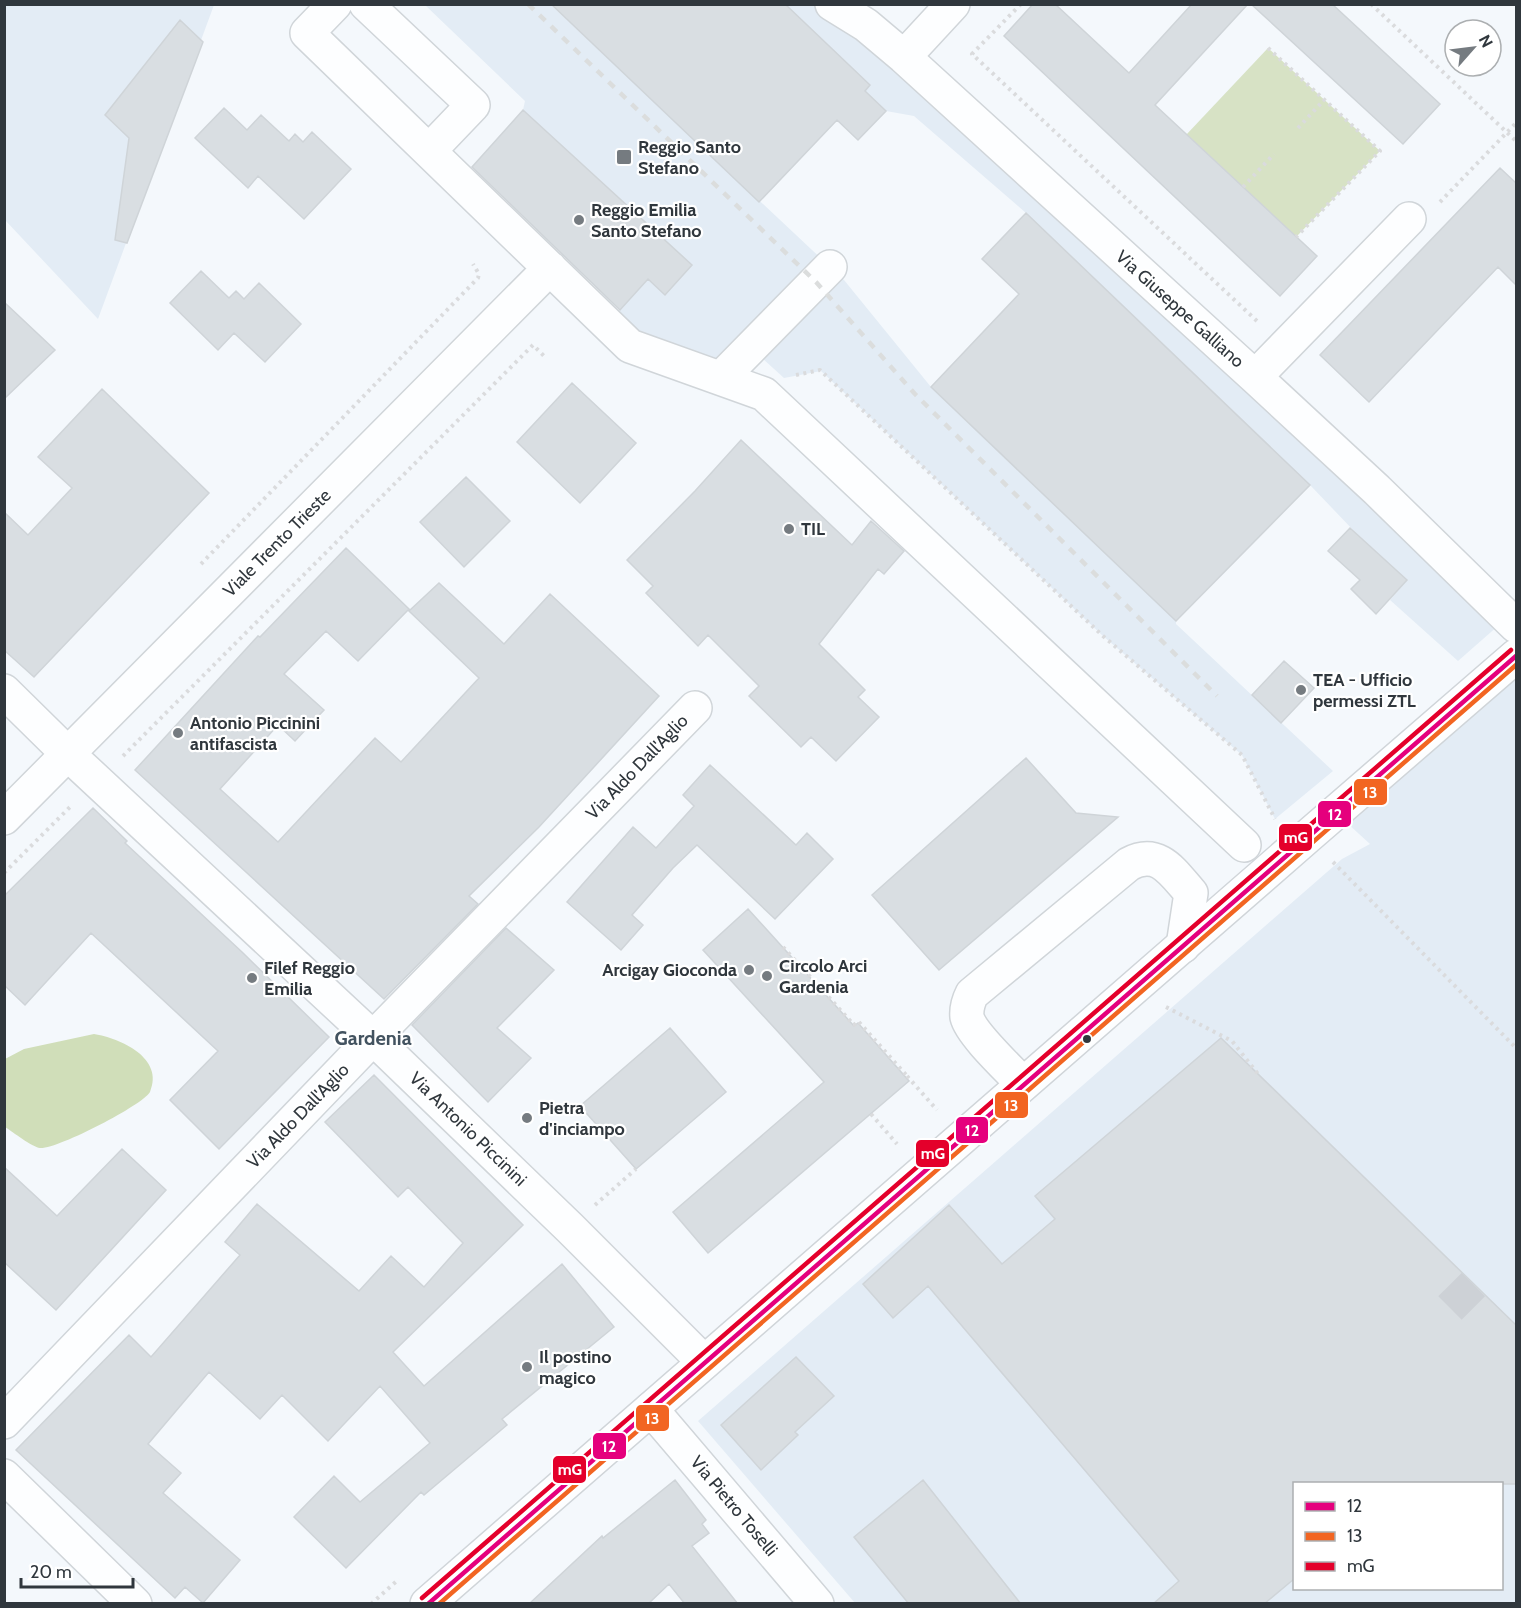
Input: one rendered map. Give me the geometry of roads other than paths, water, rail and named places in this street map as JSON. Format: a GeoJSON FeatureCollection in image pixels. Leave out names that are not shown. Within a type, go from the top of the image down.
{"type":"FeatureCollection","features":[{"type":"Feature","properties":{"kind":"street"},"geometry":{"type":"LineString","coordinates":[[335,4],[307,33],[630,346],[764,393],[1244,845]]}},
{"type":"Feature","properties":{"kind":"street"},"geometry":{"type":"LineString","coordinates":[[366,4],[473,105],[429,151]]}},
{"type":"Feature","properties":{"kind":"street","name":"Via Giuseppe Galliano"},"geometry":{"type":"LineString","coordinates":[[832,4],[866,24],[1255,377],[1377,490],[1516,626]]}},
{"type":"Feature","properties":{"kind":"street"},"geometry":{"type":"LineString","coordinates":[[903,57],[953,4]]}},
{"type":"Feature","properties":{"kind":"street"},"geometry":{"type":"LineString","coordinates":[[1255,377],[1409,219]]}},
{"type":"Feature","properties":{"kind":"street"},"geometry":{"type":"LineString","coordinates":[[721,378],[830,267]]}},
{"type":"Feature","properties":{"kind":"street","name":"Viale Trento Trieste"},"geometry":{"type":"LineString","coordinates":[[4,818],[550,268]]}},
{"type":"Feature","properties":{"kind":"street"},"geometry":{"type":"LineString","coordinates":[[427,1604],[1516,656]]}},
{"type":"Feature","properties":{"kind":"street","name":"Via Antonio Piccinini"},"geometry":{"type":"LineString","coordinates":[[4,691],[68,754],[373,1038],[570,1228],[704,1362]]}},
{"type":"Feature","properties":{"kind":"street","name":"Via Aldo Dall'Aglio"},"geometry":{"type":"LineString","coordinates":[[4,1422],[373,1038],[695,708]]}},
{"type":"Feature","properties":{"kind":"street"},"geometry":{"type":"LineString","coordinates":[[1023,1084],[976,1033],[968,1019],[967,1004],[972,994],[1129,864],[1140,859],[1151,858],[1161,862],[1191,893],[1183,946]]}},
{"type":"Feature","properties":{"kind":"street","name":"Via Pietro Toselli"},"geometry":{"type":"LineString","coordinates":[[651,1408],[817,1604]]}},
{"type":"Feature","properties":{"kind":"street"},"geometry":{"type":"LineString","coordinates":[[4,1476],[135,1604]]}},
{"type":"Feature","properties":{"kind":"tunnel"},"geometry":{"type":"LineString","coordinates":[[1450,1308],[1474,1284]]}},
{"type":"Feature","properties":{"kind":"railway"},"geometry":{"type":"LineString","coordinates":[[528,4],[816,282],[915,394],[1217,696]]}},
{"type":"Feature","properties":{"kind":"place","name":"Reggio Santo Stefano"},"geometry":{"type":"Point","coordinates":[624,157]}},
{"type":"Feature","properties":{"kind":"place","name":"Reggio Emilia Santo Stefano"},"geometry":{"type":"Point","coordinates":[579,220]}},
{"type":"Feature","properties":{"kind":"place","name":"TIL"},"geometry":{"type":"Point","coordinates":[789,529]}},
{"type":"Feature","properties":{"kind":"place","name":"TEA - Ufficio permessi ZTL"},"geometry":{"type":"Point","coordinates":[1301,690]}},
{"type":"Feature","properties":{"kind":"place","name":"Antonio Piccinini antifascista"},"geometry":{"type":"Point","coordinates":[178,733]}},
{"type":"Feature","properties":{"kind":"place","name":"Arcigay Gioconda"},"geometry":{"type":"Point","coordinates":[749,970]}},
{"type":"Feature","properties":{"kind":"place","name":"Circolo Arci Gardenia"},"geometry":{"type":"Point","coordinates":[767,976]}},
{"type":"Feature","properties":{"kind":"place","name":"Filef Reggio Emilia"},"geometry":{"type":"Point","coordinates":[252,978]}},
{"type":"Feature","properties":{"kind":"place","name":"Pietra d'inciampo"},"geometry":{"type":"Point","coordinates":[527,1118]}},
{"type":"Feature","properties":{"kind":"place","name":"Il postino magico"},"geometry":{"type":"Point","coordinates":[527,1367]}},
{"type":"Feature","properties":{"kind":"district","name":"Gardenia"},"geometry":{"type":"Point","coordinates":[373,1038]}}]}
